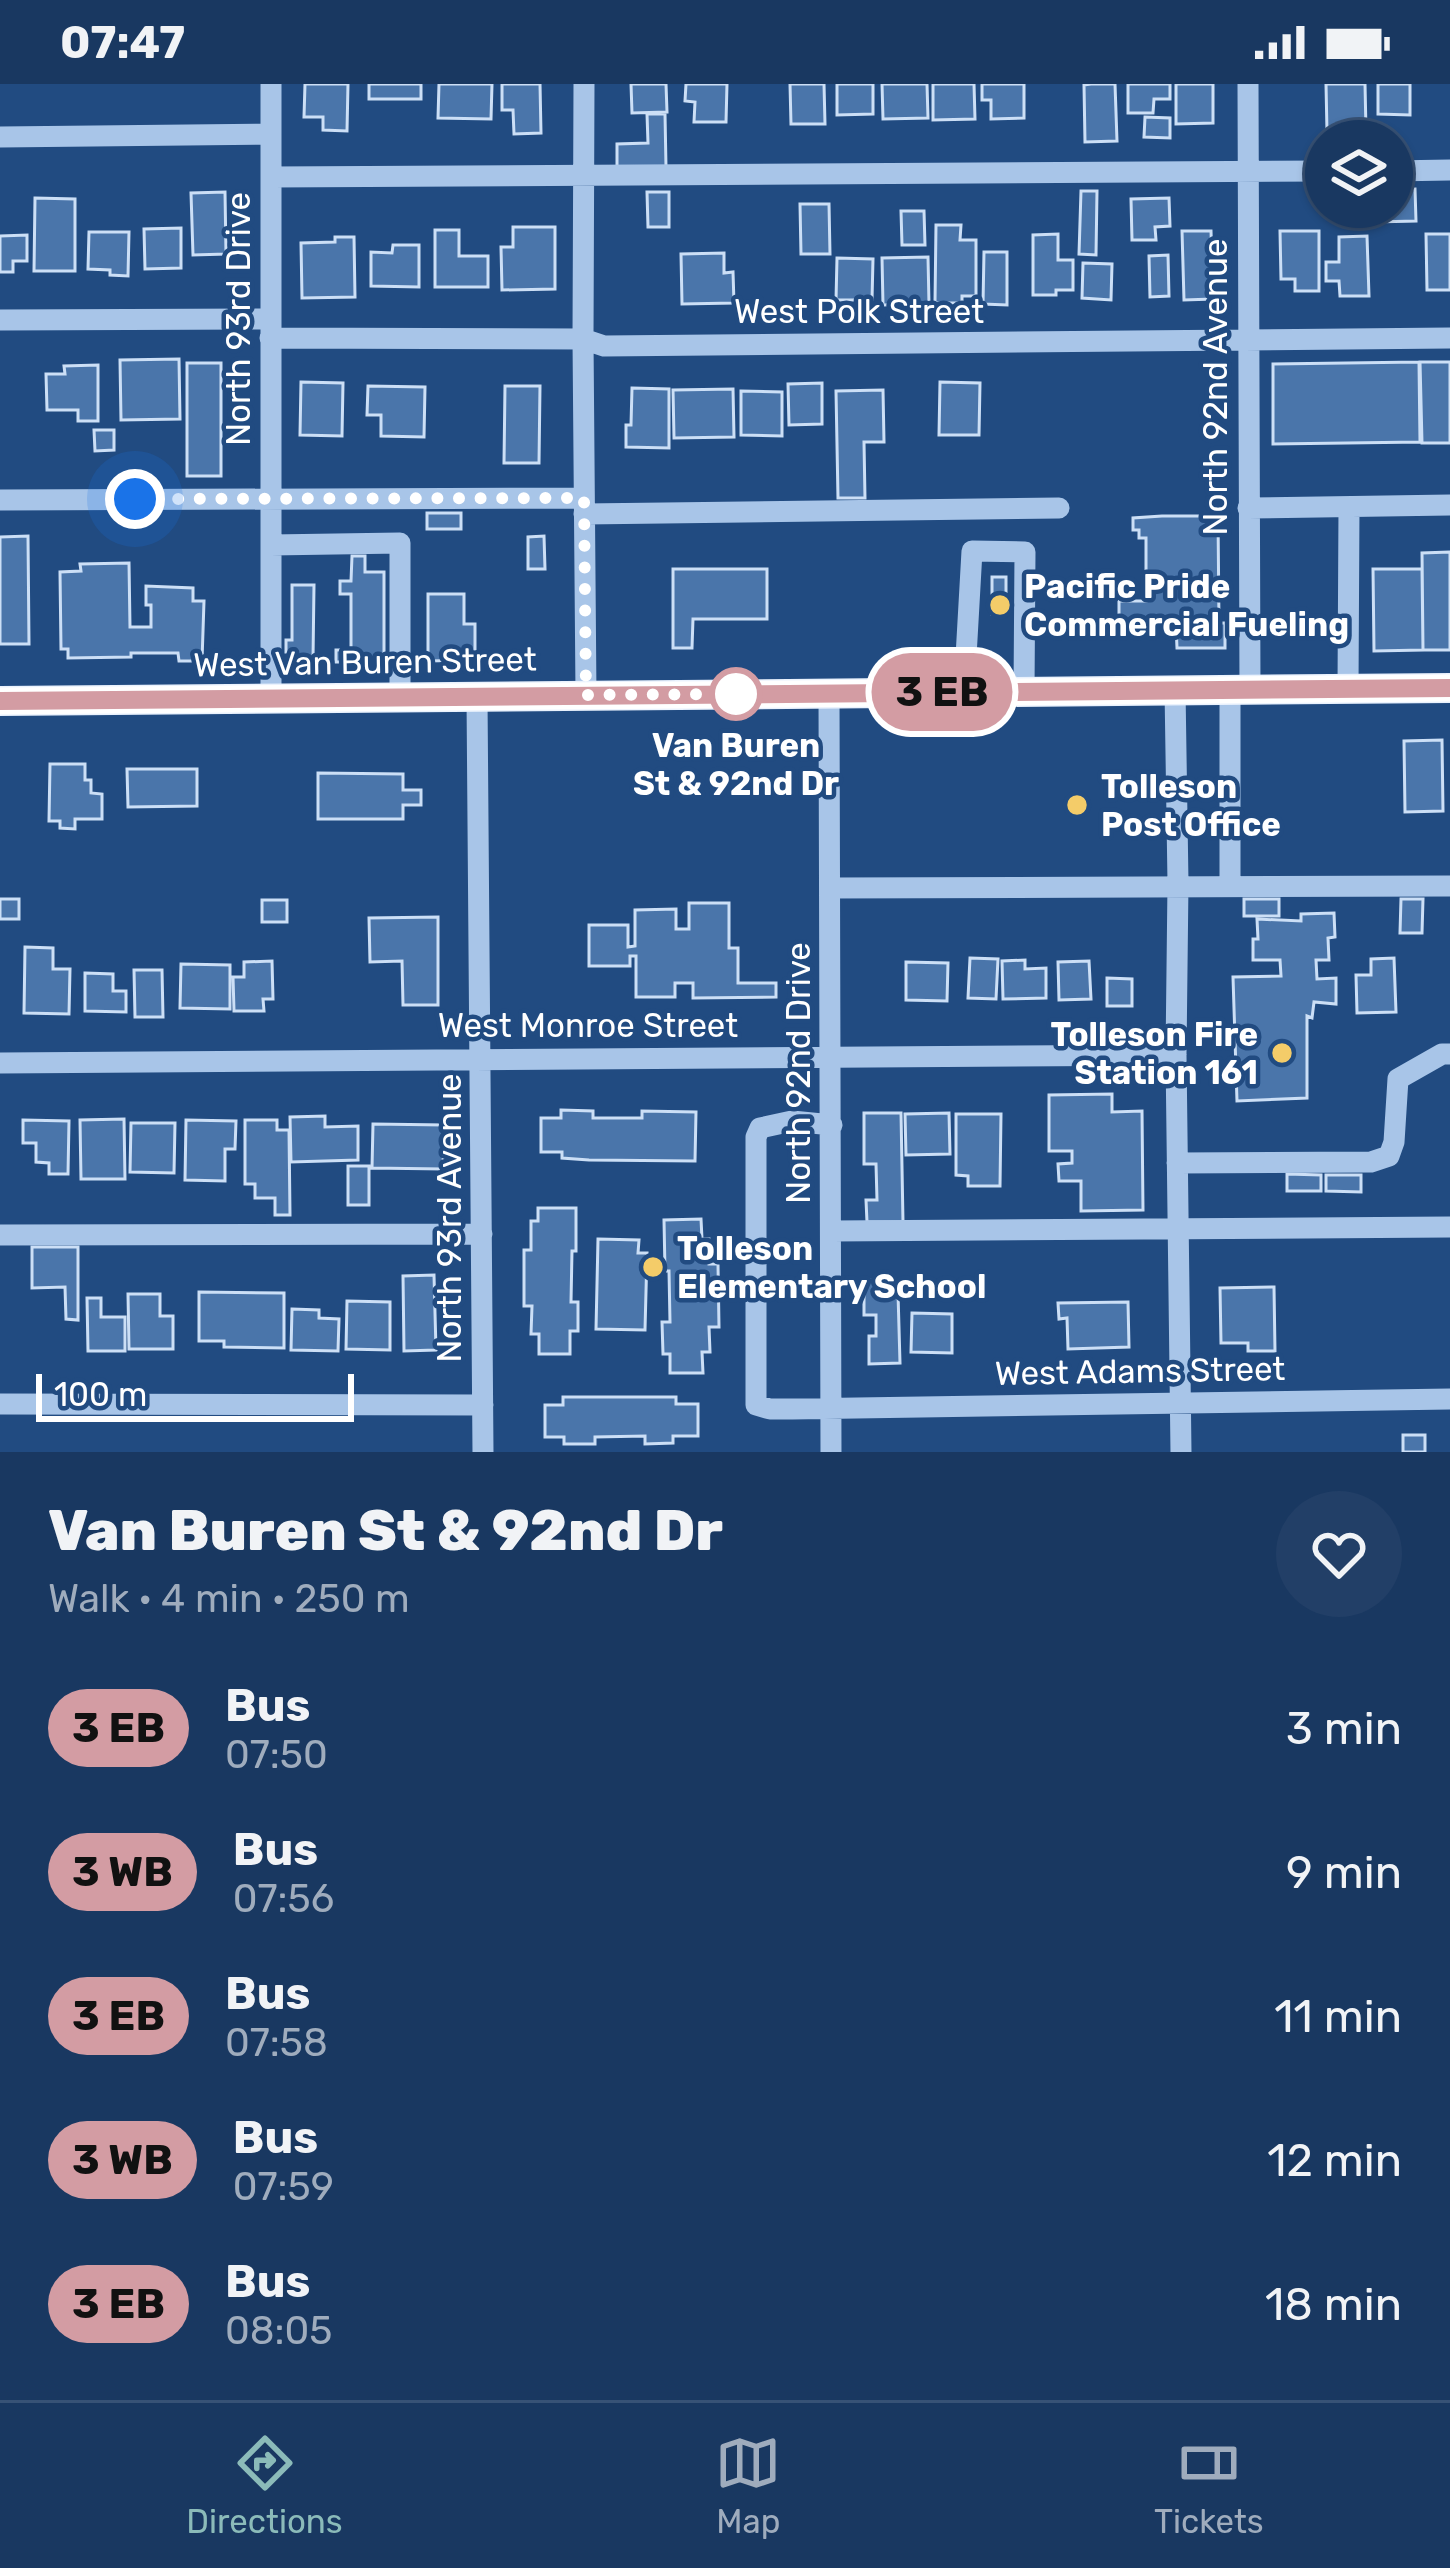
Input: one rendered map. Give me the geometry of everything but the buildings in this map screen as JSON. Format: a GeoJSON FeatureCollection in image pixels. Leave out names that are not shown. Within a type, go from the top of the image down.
{"type":"FeatureCollection","features":[{"type":"Feature","properties":{"kind":"main road","name":"West Van Buren Street"},"geometry":{"type":"LineString","coordinates":[[0,701],[1450,688]]}},
{"type":"Feature","properties":{"kind":"street","name":"North 93rd Drive"},"geometry":{"type":"LineString","coordinates":[[271,84],[272,699]]}},
{"type":"Feature","properties":{"kind":"street"},"geometry":{"type":"LineString","coordinates":[[584,84],[586,695]]}},
{"type":"Feature","properties":{"kind":"street","name":"North 92nd Avenue"},"geometry":{"type":"LineString","coordinates":[[1230,886],[1248,508],[1248,84]]}},
{"type":"Feature","properties":{"kind":"street"},"geometry":{"type":"LineString","coordinates":[[0,137],[271,134]]}},
{"type":"Feature","properties":{"kind":"street"},"geometry":{"type":"LineString","coordinates":[[1413,171],[1450,170]]}},
{"type":"Feature","properties":{"kind":"street"},"geometry":{"type":"LineString","coordinates":[[271,178],[1305,171]]}},
{"type":"Feature","properties":{"kind":"street","name":"West Polk Street"},"geometry":{"type":"LineString","coordinates":[[0,320],[583,339],[604,346],[1450,338]]}},
{"type":"Feature","properties":{"kind":"street"},"geometry":{"type":"LineString","coordinates":[[0,500],[1059,508]]}},
{"type":"Feature","properties":{"kind":"street"},"geometry":{"type":"LineString","coordinates":[[1248,508],[1450,505]]}},
{"type":"Feature","properties":{"kind":"street"},"geometry":{"type":"LineString","coordinates":[[1348,689],[1349,507]]}},
{"type":"Feature","properties":{"kind":"street"},"geometry":{"type":"LineString","coordinates":[[271,545],[400,543],[400,698]]}},
{"type":"Feature","properties":{"kind":"street"},"geometry":{"type":"LineString","coordinates":[[964,692],[972,551],[1025,552],[1024,691]]}},
{"type":"Feature","properties":{"kind":"street"},"geometry":{"type":"LineString","coordinates":[[1175,689],[1181,1452]]}},
{"type":"Feature","properties":{"kind":"street","name":"North 92nd Drive"},"geometry":{"type":"LineString","coordinates":[[829,693],[831,1452]]}},
{"type":"Feature","properties":{"kind":"street","name":"North 93rd Avenue"},"geometry":{"type":"LineString","coordinates":[[477,697],[483,1452]]}},
{"type":"Feature","properties":{"kind":"street"},"geometry":{"type":"LineString","coordinates":[[830,888],[1450,886]]}},
{"type":"Feature","properties":{"kind":"street"},"geometry":{"type":"LineString","coordinates":[[1177,1163],[1380,1160],[1389,1156],[1394,1142],[1398,1078],[1450,1054]]}},
{"type":"Feature","properties":{"kind":"street","name":"West Monroe Street"},"geometry":{"type":"LineString","coordinates":[[0,1063],[1176,1055]]}},
{"type":"Feature","properties":{"kind":"street","name":"West Adams Street"},"geometry":{"type":"LineString","coordinates":[[832,1125],[792,1121],[760,1128],[756,1137],[756,1405],[770,1409],[1450,1399]]}},
{"type":"Feature","properties":{"kind":"street"},"geometry":{"type":"LineString","coordinates":[[832,1232],[1450,1227]]}},
{"type":"Feature","properties":{"kind":"street"},"geometry":{"type":"LineString","coordinates":[[0,1235],[482,1234]]}},
{"type":"Feature","properties":{"kind":"street"},"geometry":{"type":"LineString","coordinates":[[0,1404],[483,1405]]}},
{"type":"Feature","properties":{"kind":"bus line"},"geometry":{"type":"LineString","coordinates":[[0,701],[1450,688]]}},
{"type":"Feature","properties":{"kind":"place","name":"Pacific Pride Commercial Fueling"},"geometry":{"type":"Point","coordinates":[1000,605]}},
{"type":"Feature","properties":{"kind":"place","name":"Van Buren St & 92nd Dr"},"geometry":{"type":"Point","coordinates":[736,694]}},
{"type":"Feature","properties":{"kind":"place","name":"Tolleson Post Office"},"geometry":{"type":"Point","coordinates":[1077,805]}},
{"type":"Feature","properties":{"kind":"place","name":"Tolleson Fire Station 161"},"geometry":{"type":"Point","coordinates":[1282,1053]}},
{"type":"Feature","properties":{"kind":"place","name":"Tolleson Elementary School"},"geometry":{"type":"Point","coordinates":[653,1267]}},
{"type":"Feature","properties":{"kind":"route"},"geometry":{"type":"LineString","coordinates":[[135,499],[584,498],[586,695],[736,694]]}}]}
